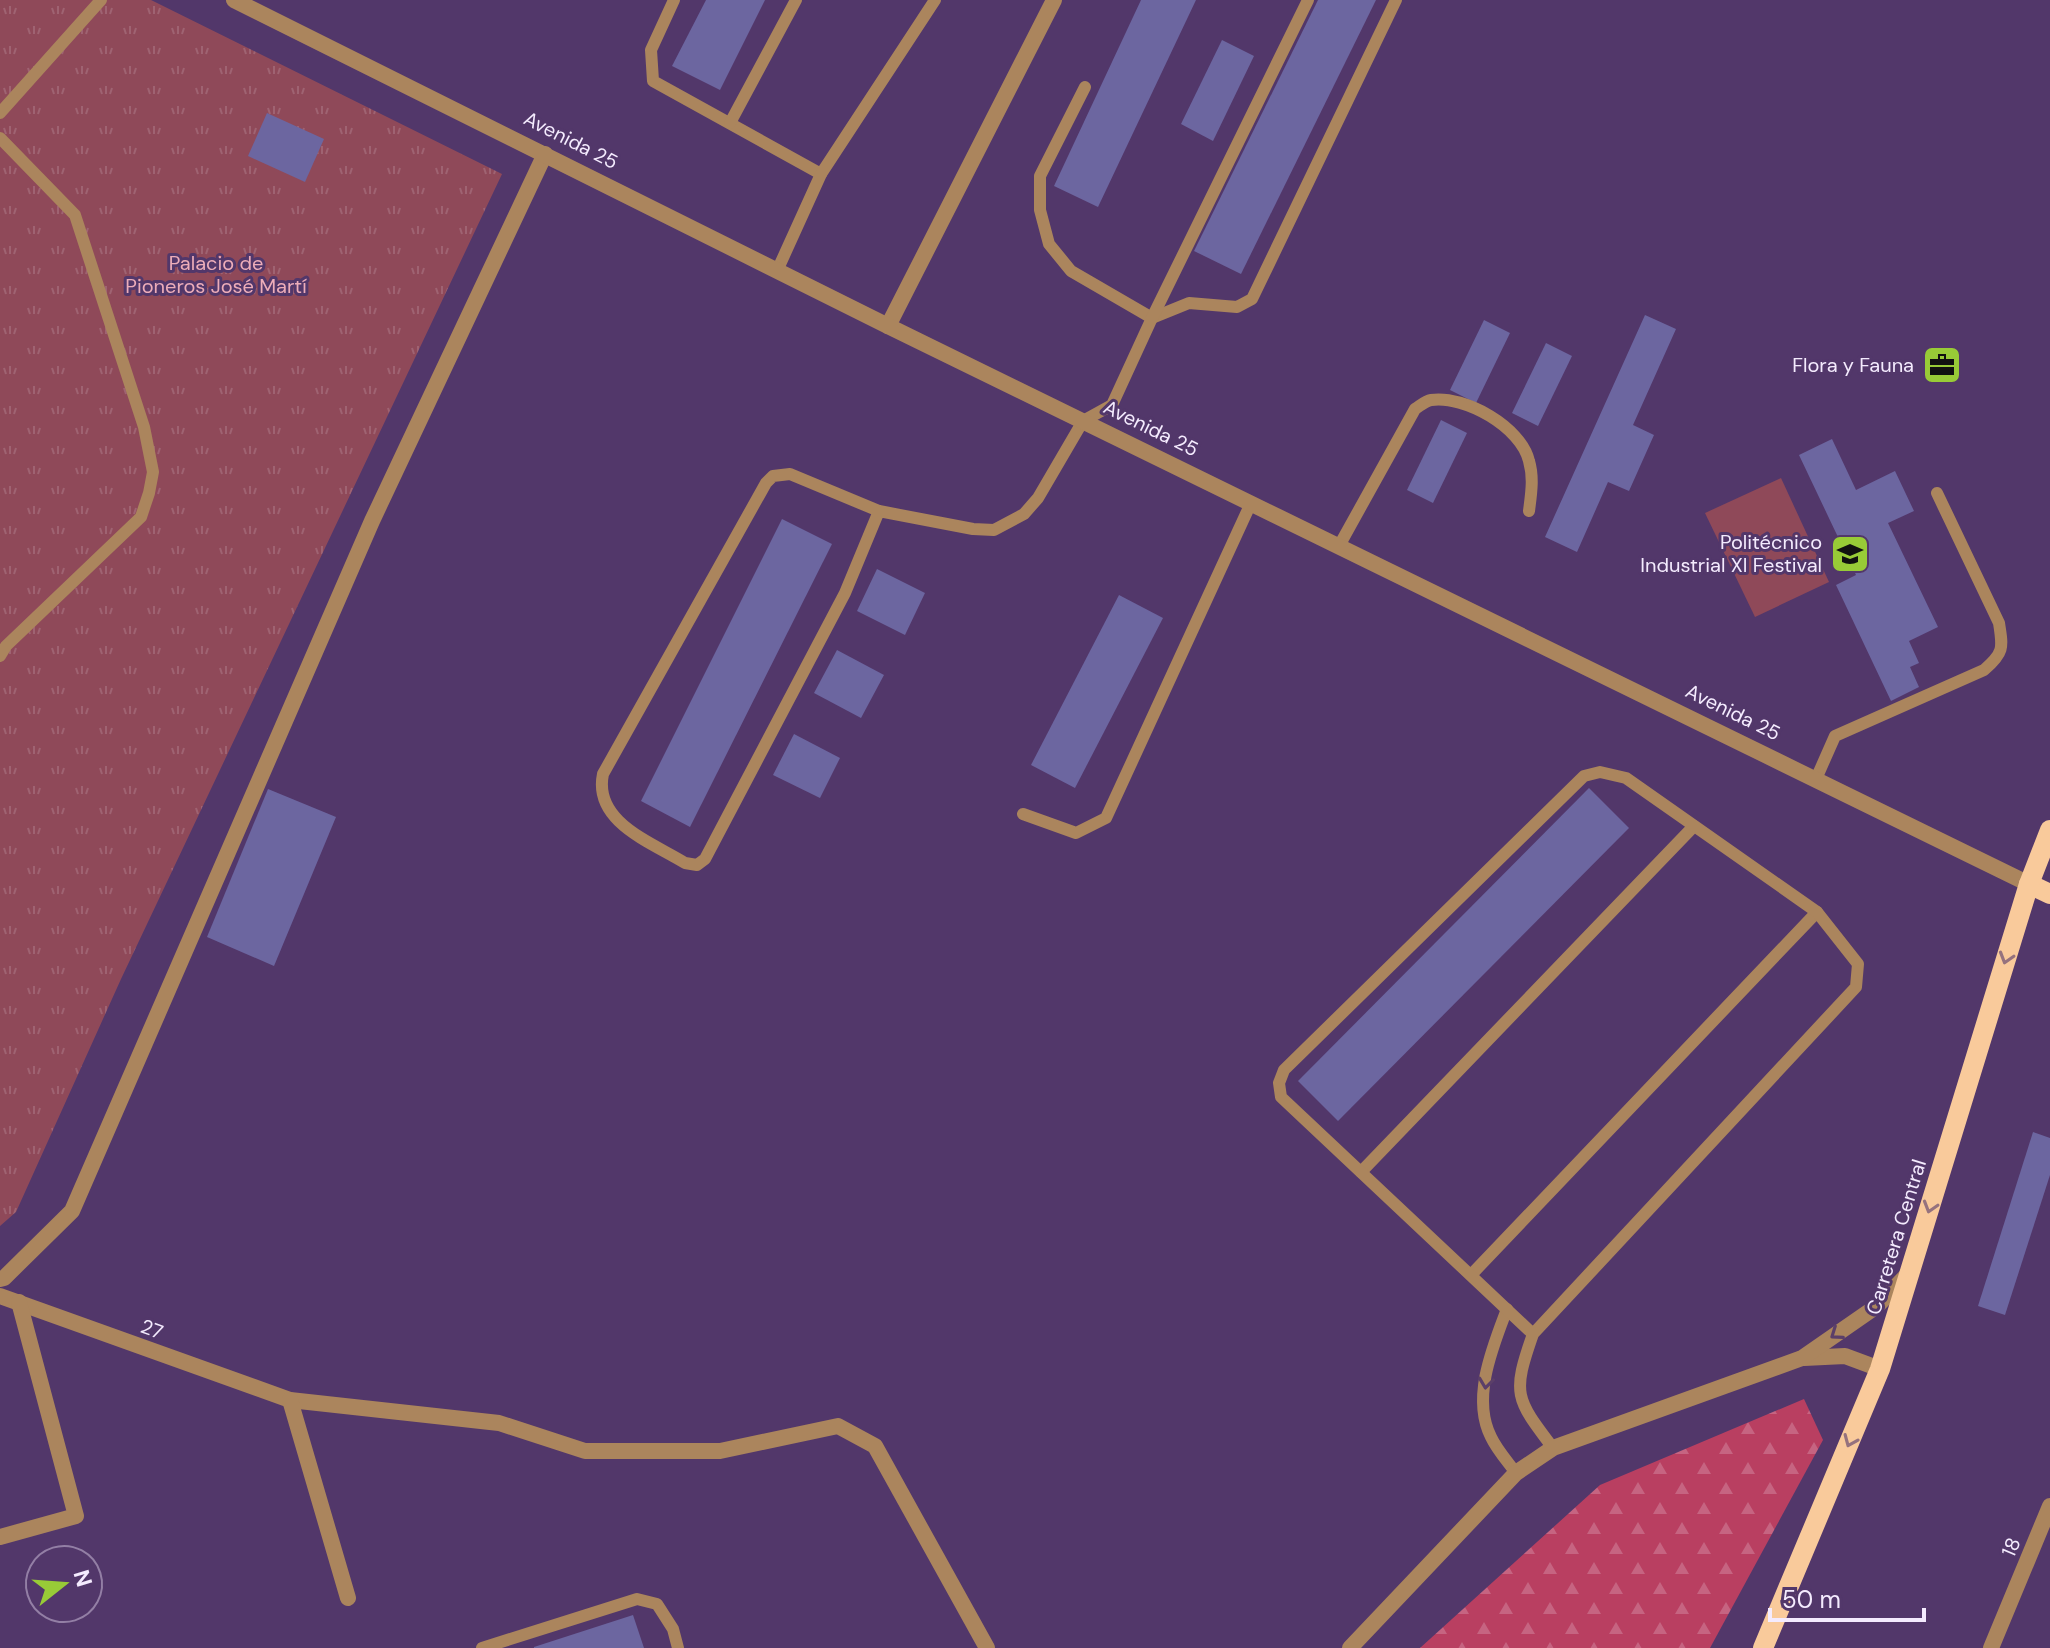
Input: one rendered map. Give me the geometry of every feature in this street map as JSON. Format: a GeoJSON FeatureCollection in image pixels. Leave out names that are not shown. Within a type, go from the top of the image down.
{"type":"FeatureCollection","features":[{"type":"Feature","properties":{"kind":"main road","name":"Carretera Central"},"geometry":{"type":"LineString","coordinates":[[1763,1648],[1880,1369],[2029,884],[2050,830]]}},
{"type":"Feature","properties":{"kind":"main road","name":"Avenida 25"},"geometry":{"type":"LineString","coordinates":[[2029,884],[2050,894]]}},
{"type":"Feature","properties":{"kind":"street","name":"Avenida 25"},"geometry":{"type":"LineString","coordinates":[[234,0],[888,326],[2029,884]]}},
{"type":"Feature","properties":{"kind":"street"},"geometry":{"type":"LineString","coordinates":[[888,326],[1054,0]]}},
{"type":"Feature","properties":{"kind":"street"},"geometry":{"type":"LineString","coordinates":[[0,1279],[72,1211],[372,521],[545,154]]}},
{"type":"Feature","properties":{"kind":"street"},"geometry":{"type":"LineString","coordinates":[[1350,1648],[1516,1473],[1553,1448],[1802,1358],[1877,1306],[1910,1272]]}},
{"type":"Feature","properties":{"kind":"street","name":"27"},"geometry":{"type":"LineString","coordinates":[[0,1296],[290,1400],[499,1423],[585,1451],[720,1451],[838,1426],[875,1446],[987,1648]]}},
{"type":"Feature","properties":{"kind":"street"},"geometry":{"type":"LineString","coordinates":[[0,1537],[76,1516],[19,1302]]}},
{"type":"Feature","properties":{"kind":"street"},"geometry":{"type":"LineString","coordinates":[[1802,1358],[1845,1356],[1880,1369]]}},
{"type":"Feature","properties":{"kind":"street"},"geometry":{"type":"LineString","coordinates":[[290,1400],[348,1598]]}},
{"type":"Feature","properties":{"kind":"street","name":"18"},"geometry":{"type":"LineString","coordinates":[[1991,1648],[2050,1506]]}},
{"type":"Feature","properties":{"kind":"lane"},"geometry":{"type":"LineString","coordinates":[[0,113],[101,0]]}},
{"type":"Feature","properties":{"kind":"lane"},"geometry":{"type":"LineString","coordinates":[[674,0],[651,50],[653,81],[821,174]]}},
{"type":"Feature","properties":{"kind":"lane"},"geometry":{"type":"LineString","coordinates":[[730,123],[796,0]]}},
{"type":"Feature","properties":{"kind":"lane"},"geometry":{"type":"LineString","coordinates":[[777,271],[821,174],[935,0]]}},
{"type":"Feature","properties":{"kind":"lane"},"geometry":{"type":"LineString","coordinates":[[879,511],[845,593],[705,859],[697,865],[685,863],[618,822],[600,790],[603,774],[766,483],[773,476],[790,474],[879,511],[973,529],[994,530],[1009,524],[1024,514],[1038,498],[1083,421],[1112,405],[1308,0]]}},
{"type":"Feature","properties":{"kind":"lane"},"geometry":{"type":"LineString","coordinates":[[1152,318],[1189,303],[1237,307],[1252,299],[1396,0]]}},
{"type":"Feature","properties":{"kind":"lane"},"geometry":{"type":"LineString","coordinates":[[1085,87],[1040,176],[1040,210],[1049,244],[1071,271],[1152,318]]}},
{"type":"Feature","properties":{"kind":"lane"},"geometry":{"type":"LineString","coordinates":[[0,138],[75,215],[144,427],[153,472],[141,517],[6,646],[0,656]]}},
{"type":"Feature","properties":{"kind":"lane"},"geometry":{"type":"LineString","coordinates":[[1339,546],[1415,409],[1428,400],[1453,401],[1496,419],[1517,437],[1529,460],[1532,486],[1529,511]]}},
{"type":"Feature","properties":{"kind":"lane"},"geometry":{"type":"LineString","coordinates":[[1816,779],[1835,736],[1984,670],[1999,657],[2002,643],[1999,623],[1937,493]]}},
{"type":"Feature","properties":{"kind":"lane"},"geometry":{"type":"LineString","coordinates":[[1023,814],[1076,833],[1106,818],[1251,503]]}},
{"type":"Feature","properties":{"kind":"lane"},"geometry":{"type":"LineString","coordinates":[[1533,1334],[1281,1097],[1279,1083],[1284,1070],[1584,776],[1600,772],[1626,778],[1817,912],[1858,964],[1856,987],[1533,1334],[1520,1370],[1519,1394],[1531,1419],[1553,1448]]}},
{"type":"Feature","properties":{"kind":"lane"},"geometry":{"type":"LineString","coordinates":[[1361,1172],[1694,826]]}},
{"type":"Feature","properties":{"kind":"lane"},"geometry":{"type":"LineString","coordinates":[[1471,1275],[1817,912]]}},
{"type":"Feature","properties":{"kind":"lane"},"geometry":{"type":"LineString","coordinates":[[1507,1309],[1492,1347],[1483,1413],[1490,1437],[1516,1473]]}},
{"type":"Feature","properties":{"kind":"lane"},"geometry":{"type":"LineString","coordinates":[[482,1648],[637,1599],[657,1604],[673,1629],[678,1648]]}},
{"type":"Feature","properties":{"kind":"green space","name":"Palacio de Pioneros José Martí"},"geometry":{"type":"Polygon","coordinates":[[[0,0],[151,0],[502,174],[121,979],[16,1212],[0,1226],[0,0]]]}},
{"type":"Feature","properties":{"kind":"green space"},"geometry":{"type":"Polygon","coordinates":[[[1781,478],[1829,582],[1755,617],[1705,513],[1781,478]]]}},
{"type":"Feature","properties":{"kind":"green space"},"geometry":{"type":"Polygon","coordinates":[[[1804,1399],[1823,1440],[1710,1648],[1420,1648],[1600,1485],[1804,1399]]]}},
{"type":"Feature","properties":{"kind":"building"},"geometry":{"type":"Polygon","coordinates":[[[706,0],[765,0],[720,90],[672,66],[706,0]]]}},
{"type":"Feature","properties":{"kind":"building"},"geometry":{"type":"Polygon","coordinates":[[[1141,0],[1196,0],[1098,207],[1054,186],[1141,0]]]}},
{"type":"Feature","properties":{"kind":"building"},"geometry":{"type":"Polygon","coordinates":[[[1318,0],[1376,0],[1241,274],[1194,251],[1318,0]]]}},
{"type":"Feature","properties":{"kind":"building"},"geometry":{"type":"Polygon","coordinates":[[[1222,40],[1254,56],[1213,141],[1181,124],[1222,40]]]}},
{"type":"Feature","properties":{"kind":"building"},"geometry":{"type":"Polygon","coordinates":[[[267,113],[324,139],[305,182],[248,156],[267,113]]]}},
{"type":"Feature","properties":{"kind":"building"},"geometry":{"type":"Polygon","coordinates":[[[1645,315],[1676,329],[1633,425],[1654,435],[1629,491],[1608,482],[1577,552],[1545,537],[1645,315]]]}},
{"type":"Feature","properties":{"kind":"building"},"geometry":{"type":"Polygon","coordinates":[[[1484,320],[1510,333],[1476,403],[1450,390],[1484,320]]]}},
{"type":"Feature","properties":{"kind":"building"},"geometry":{"type":"Polygon","coordinates":[[[1546,343],[1572,356],[1538,426],[1512,413],[1546,343]]]}},
{"type":"Feature","properties":{"kind":"building"},"geometry":{"type":"Polygon","coordinates":[[[1441,420],[1467,433],[1433,503],[1407,490],[1441,420]]]}},
{"type":"Feature","properties":{"kind":"building"},"geometry":{"type":"Polygon","coordinates":[[[1832,439],[1856,490],[1895,471],[1914,511],[1888,523],[1938,627],[1909,641],[1919,663],[1910,667],[1919,687],[1891,701],[1836,585],[1856,575],[1799,455],[1832,439]]]}},
{"type":"Feature","properties":{"kind":"building"},"geometry":{"type":"Polygon","coordinates":[[[782,519],[832,544],[690,827],[641,801],[782,519]]]}},
{"type":"Feature","properties":{"kind":"building"},"geometry":{"type":"Polygon","coordinates":[[[877,569],[925,593],[905,635],[857,611],[877,569]]]}},
{"type":"Feature","properties":{"kind":"building"},"geometry":{"type":"Polygon","coordinates":[[[1119,595],[1163,618],[1075,788],[1031,765],[1119,595]]]}},
{"type":"Feature","properties":{"kind":"building"},"geometry":{"type":"Polygon","coordinates":[[[837,650],[884,675],[861,718],[814,693],[837,650]]]}},
{"type":"Feature","properties":{"kind":"building"},"geometry":{"type":"Polygon","coordinates":[[[794,734],[840,758],[820,798],[773,775],[794,734]]]}},
{"type":"Feature","properties":{"kind":"building"},"geometry":{"type":"Polygon","coordinates":[[[1589,788],[1629,828],[1338,1121],[1298,1081],[1589,788]]]}},
{"type":"Feature","properties":{"kind":"building"},"geometry":{"type":"Polygon","coordinates":[[[268,789],[336,817],[274,966],[207,937],[268,789]]]}},
{"type":"Feature","properties":{"kind":"building"},"geometry":{"type":"Polygon","coordinates":[[[2033,1132],[2050,1138],[2050,1175],[2005,1315],[1978,1306],[2033,1132]]]}},
{"type":"Feature","properties":{"kind":"building"},"geometry":{"type":"Polygon","coordinates":[[[633,1615],[644,1648],[534,1648],[534,1647],[633,1615]]]}},
{"type":"Feature","properties":{"kind":"place","name":"Flora y Fauna"},"geometry":{"type":"Point","coordinates":[1942,365]}},
{"type":"Feature","properties":{"kind":"place","name":"Politécnico Industrial XI Festival"},"geometry":{"type":"Point","coordinates":[1850,554]}}]}
